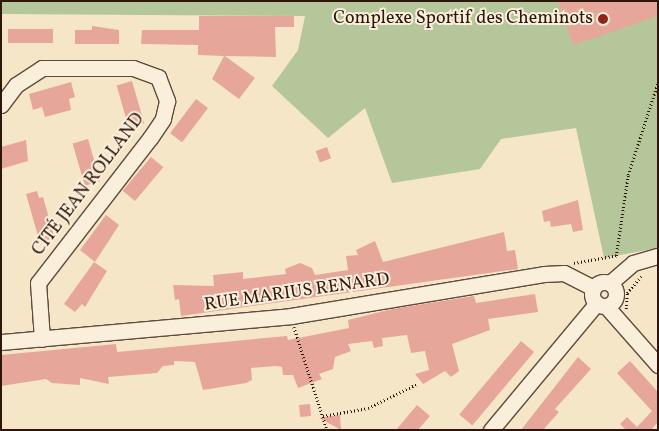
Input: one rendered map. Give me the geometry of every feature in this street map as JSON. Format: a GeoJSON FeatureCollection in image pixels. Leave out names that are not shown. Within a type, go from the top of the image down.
{"type":"FeatureCollection","features":[{"type":"Feature","properties":{"kind":"street","name":"CITÉ JEAN ROLLAND"},"geometry":{"type":"LineString","coordinates":[[1,105],[16,84],[42,68],[133,68],[158,77],[167,101],[163,118],[150,138],[38,284],[42,339]]}},
{"type":"Feature","properties":{"kind":"street"},"geometry":{"type":"LineString","coordinates":[[593,288],[610,283],[633,263],[658,256]]}},
{"type":"Feature","properties":{"kind":"street","name":"RUE MARIUS RENARD"},"geometry":{"type":"LineString","coordinates":[[1,342],[291,316],[564,273]]}},
{"type":"Feature","properties":{"kind":"street"},"geometry":{"type":"LineString","coordinates":[[564,273],[593,288],[601,304],[658,365]]}},
{"type":"Feature","properties":{"kind":"street"},"geometry":{"type":"LineString","coordinates":[[491,430],[601,304],[616,296],[610,283]]}},
{"type":"Feature","properties":{"kind":"path"},"geometry":{"type":"LineString","coordinates":[[616,256],[628,175],[658,82]]}},
{"type":"Feature","properties":{"kind":"path"},"geometry":{"type":"LineString","coordinates":[[564,273],[563,265],[626,254]]}},
{"type":"Feature","properties":{"kind":"path"},"geometry":{"type":"LineString","coordinates":[[629,314],[627,293],[645,272]]}},
{"type":"Feature","properties":{"kind":"path"},"geometry":{"type":"LineString","coordinates":[[291,316],[327,430]]}},
{"type":"Feature","properties":{"kind":"path"},"geometry":{"type":"LineString","coordinates":[[323,416],[368,408],[417,384]]}},
{"type":"Feature","properties":{"kind":"green space"},"geometry":{"type":"Polygon","coordinates":[[[1,1],[658,1],[658,256],[653,249],[604,258],[576,128],[501,139],[480,169],[392,183],[365,108],[328,138],[272,86],[298,50],[305,16],[1,14],[1,1]]]}},
{"type":"Feature","properties":{"kind":"building"},"geometry":{"type":"Polygon","coordinates":[[[558,1],[656,1],[658,16],[573,45],[558,1]]]}},
{"type":"Feature","properties":{"kind":"building"},"geometry":{"type":"Polygon","coordinates":[[[199,16],[294,16],[294,27],[275,27],[276,57],[225,56],[255,78],[239,99],[212,79],[224,56],[198,55],[198,45],[141,44],[142,30],[199,30],[199,16]]]}},
{"type":"Feature","properties":{"kind":"building"},"geometry":{"type":"Polygon","coordinates":[[[92,26],[119,30],[119,44],[75,44],[75,30],[92,30],[92,26]]]}},
{"type":"Feature","properties":{"kind":"building"},"geometry":{"type":"Polygon","coordinates":[[[8,29],[53,29],[53,43],[8,43],[8,29]]]}},
{"type":"Feature","properties":{"kind":"building"},"geometry":{"type":"Polygon","coordinates":[[[132,81],[144,123],[129,128],[117,85],[132,81]]]}},
{"type":"Feature","properties":{"kind":"building"},"geometry":{"type":"Polygon","coordinates":[[[71,82],[75,97],[69,99],[71,110],[45,117],[42,107],[33,110],[29,94],[71,82]]]}},
{"type":"Feature","properties":{"kind":"building"},"geometry":{"type":"Polygon","coordinates":[[[196,99],[208,108],[182,142],[170,133],[196,99]]]}},
{"type":"Feature","properties":{"kind":"building"},"geometry":{"type":"Polygon","coordinates":[[[88,139],[100,181],[85,186],[73,143],[88,139]]]}},
{"type":"Feature","properties":{"kind":"building"},"geometry":{"type":"Polygon","coordinates":[[[26,140],[28,161],[1,169],[1,147],[26,140]]]}},
{"type":"Feature","properties":{"kind":"building"},"geometry":{"type":"Polygon","coordinates":[[[327,147],[331,158],[320,162],[316,151],[327,147]]]}},
{"type":"Feature","properties":{"kind":"building"},"geometry":{"type":"Polygon","coordinates":[[[151,157],[163,167],[135,201],[123,191],[151,157]]]}},
{"type":"Feature","properties":{"kind":"building"},"geometry":{"type":"Polygon","coordinates":[[[37,191],[39,198],[43,197],[55,239],[40,243],[26,194],[37,191]]]}},
{"type":"Feature","properties":{"kind":"building"},"geometry":{"type":"Polygon","coordinates":[[[578,200],[583,230],[573,232],[571,224],[551,227],[550,221],[544,222],[542,211],[578,200]]]}},
{"type":"Feature","properties":{"kind":"building"},"geometry":{"type":"Polygon","coordinates":[[[106,215],[119,225],[95,262],[80,250],[106,215]]]}},
{"type":"Feature","properties":{"kind":"building"},"geometry":{"type":"Polygon","coordinates":[[[504,232],[507,251],[515,250],[518,269],[181,316],[179,299],[175,300],[173,285],[214,286],[213,275],[243,272],[243,279],[286,274],[285,269],[300,263],[312,268],[315,275],[348,270],[346,256],[358,255],[356,250],[375,241],[383,262],[504,232]]]}},
{"type":"Feature","properties":{"kind":"building"},"geometry":{"type":"Polygon","coordinates":[[[94,262],[107,271],[85,307],[82,304],[75,312],[64,304],[94,262]]]}},
{"type":"Feature","properties":{"kind":"building"},"geometry":{"type":"Polygon","coordinates":[[[535,294],[538,312],[488,319],[490,330],[452,344],[459,371],[451,377],[445,371],[423,384],[415,374],[429,370],[425,351],[411,353],[407,335],[382,338],[383,346],[374,348],[372,341],[348,344],[351,351],[335,357],[333,369],[319,374],[322,379],[298,388],[293,375],[283,375],[282,367],[276,366],[251,368],[252,380],[246,383],[203,390],[195,362],[174,361],[174,365],[163,366],[157,373],[108,377],[109,384],[80,378],[80,385],[52,383],[46,379],[1,386],[1,355],[116,344],[117,352],[287,336],[288,340],[349,328],[348,320],[392,309],[474,296],[476,303],[535,294]]]}},
{"type":"Feature","properties":{"kind":"building"},"geometry":{"type":"Polygon","coordinates":[[[521,341],[534,352],[472,425],[459,415],[521,341]]]}},
{"type":"Feature","properties":{"kind":"building"},"geometry":{"type":"Polygon","coordinates":[[[578,357],[591,369],[555,409],[559,412],[543,430],[521,430],[578,357]]]}},
{"type":"Feature","properties":{"kind":"building"},"geometry":{"type":"Polygon","coordinates":[[[630,361],[658,392],[658,422],[651,430],[626,430],[620,424],[627,417],[637,427],[652,411],[617,373],[630,361]]]}},
{"type":"Feature","properties":{"kind":"building"},"geometry":{"type":"Polygon","coordinates":[[[310,404],[311,416],[300,417],[299,405],[310,404]]]}},
{"type":"Feature","properties":{"kind":"building"},"geometry":{"type":"Polygon","coordinates":[[[417,405],[430,416],[418,430],[396,430],[417,405]]]}},
{"type":"Feature","properties":{"kind":"building"},"geometry":{"type":"Polygon","coordinates":[[[340,415],[341,430],[319,418],[340,415]]]}},
{"type":"Feature","properties":{"kind":"place","name":"Complexe Sportif des Cheminots"},"geometry":{"type":"Point","coordinates":[603,19]}}]}
